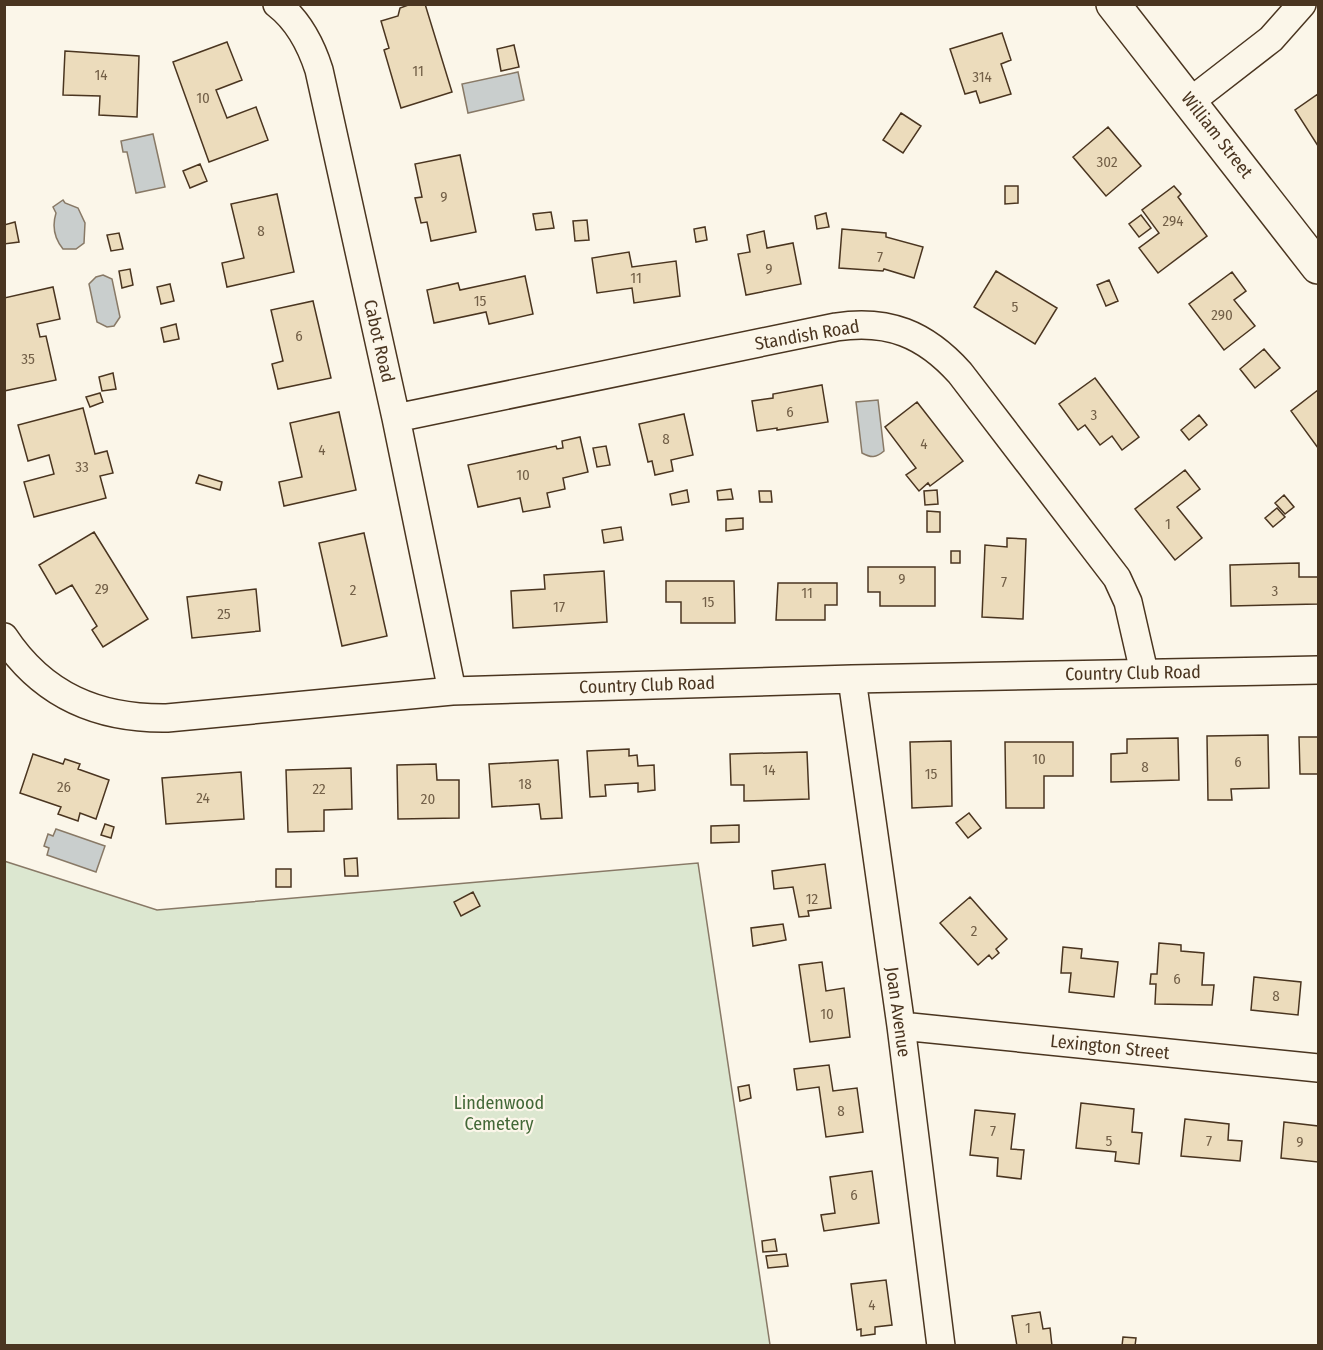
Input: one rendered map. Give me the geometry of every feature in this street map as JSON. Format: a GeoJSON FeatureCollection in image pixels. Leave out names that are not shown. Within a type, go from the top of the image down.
{"type":"FeatureCollection","features":[{"type":"Feature","properties":{"kind":"main road","name":"William Street"},"geometry":{"type":"LineString","coordinates":[[1113,4],[1191,101],[1318,267]]}},
{"type":"Feature","properties":{"kind":"street","name":"Cabot Road"},"geometry":{"type":"LineString","coordinates":[[277,4],[305,35],[319,70],[396,418],[452,690]]}},
{"type":"Feature","properties":{"kind":"street"},"geometry":{"type":"LineString","coordinates":[[1191,101],[1271,39],[1302,4]]}},
{"type":"Feature","properties":{"kind":"street","name":"Standish Road"},"geometry":{"type":"LineString","coordinates":[[396,418],[836,327],[871,324],[905,332],[936,348],[960,373],[1117,578],[1128,602],[1144,672]]}},
{"type":"Feature","properties":{"kind":"street","name":"Country Club Road"},"geometry":{"type":"LineString","coordinates":[[4,638],[30,669],[56,690],[93,708],[117,715],[167,718],[452,690],[1144,672],[1318,670]]}},
{"type":"Feature","properties":{"kind":"street","name":"Joan Avenue"},"geometry":{"type":"LineString","coordinates":[[852,679],[901,1026],[941,1346]]}},
{"type":"Feature","properties":{"kind":"street","name":"Lexington Street"},"geometry":{"type":"LineString","coordinates":[[901,1026],[1318,1068]]}},
{"type":"Feature","properties":{"kind":"green space","name":"Lindenwood Cemetery"},"geometry":{"type":"Polygon","coordinates":[[[4,861],[157,910],[698,863],[770,1345],[5,1345],[4,861]]]}},
{"type":"Feature","properties":{"kind":"shaded area"},"geometry":{"type":"Polygon","coordinates":[[[518,72],[524,100],[468,113],[462,84],[518,72]]]}},
{"type":"Feature","properties":{"kind":"shaded area"},"geometry":{"type":"Polygon","coordinates":[[[153,134],[165,187],[136,193],[127,152],[123,152],[121,141],[153,134]]]}},
{"type":"Feature","properties":{"kind":"shaded area"},"geometry":{"type":"Polygon","coordinates":[[[63,200],[78,208],[85,223],[84,243],[76,249],[63,249],[56,236],[54,223],[56,213],[53,207],[63,200]]]}},
{"type":"Feature","properties":{"kind":"shaded area"},"geometry":{"type":"Polygon","coordinates":[[[103,275],[112,279],[120,317],[114,326],[107,327],[97,322],[89,284],[96,277],[103,275]]]}},
{"type":"Feature","properties":{"kind":"shaded area"},"geometry":{"type":"Polygon","coordinates":[[[878,400],[884,451],[871,456],[862,453],[856,402],[878,400]]]}},
{"type":"Feature","properties":{"kind":"shaded area"},"geometry":{"type":"Polygon","coordinates":[[[56,829],[105,846],[96,872],[47,855],[49,848],[44,846],[48,834],[53,836],[56,829]]]}},
{"type":"Feature","properties":{"kind":"building"},"geometry":{"type":"Polygon","coordinates":[[[411,4],[425,4],[452,92],[401,108],[384,50],[389,48],[381,21],[398,16],[400,8],[411,4]]]}},
{"type":"Feature","properties":{"kind":"building"},"geometry":{"type":"Polygon","coordinates":[[[1002,33],[1011,60],[1001,64],[1011,94],[980,103],[976,91],[965,94],[950,49],[1002,33]]]}},
{"type":"Feature","properties":{"kind":"building"},"geometry":{"type":"Polygon","coordinates":[[[227,42],[242,80],[216,90],[227,118],[256,107],[268,140],[209,162],[173,62],[227,42]]]}},
{"type":"Feature","properties":{"kind":"building"},"geometry":{"type":"Polygon","coordinates":[[[514,45],[519,67],[501,71],[497,49],[514,45]]]}},
{"type":"Feature","properties":{"kind":"building"},"geometry":{"type":"Polygon","coordinates":[[[65,51],[139,56],[137,117],[99,115],[100,96],[63,95],[65,51]]]}},
{"type":"Feature","properties":{"kind":"building"},"geometry":{"type":"Polygon","coordinates":[[[1318,94],[1318,146],[1295,110],[1318,94]]]}},
{"type":"Feature","properties":{"kind":"building"},"geometry":{"type":"Polygon","coordinates":[[[901,113],[921,126],[903,153],[883,140],[901,113]]]}},
{"type":"Feature","properties":{"kind":"building"},"geometry":{"type":"Polygon","coordinates":[[[1108,127],[1141,166],[1106,196],[1073,157],[1108,127]]]}},
{"type":"Feature","properties":{"kind":"building"},"geometry":{"type":"Polygon","coordinates":[[[460,155],[476,232],[431,241],[427,222],[421,223],[415,198],[422,197],[415,164],[460,155]]]}},
{"type":"Feature","properties":{"kind":"building"},"geometry":{"type":"Polygon","coordinates":[[[200,164],[207,181],[190,188],[183,171],[200,164]]]}},
{"type":"Feature","properties":{"kind":"building"},"geometry":{"type":"Polygon","coordinates":[[[1005,186],[1018,186],[1018,203],[1005,204],[1005,186]]]}},
{"type":"Feature","properties":{"kind":"building"},"geometry":{"type":"Polygon","coordinates":[[[1174,186],[1181,194],[1178,197],[1207,236],[1158,273],[1139,248],[1159,233],[1142,210],[1174,186]]]}},
{"type":"Feature","properties":{"kind":"building"},"geometry":{"type":"Polygon","coordinates":[[[277,194],[294,272],[227,287],[222,263],[244,258],[231,204],[277,194]]]}},
{"type":"Feature","properties":{"kind":"building"},"geometry":{"type":"Polygon","coordinates":[[[551,212],[554,228],[536,230],[533,214],[551,212]]]}},
{"type":"Feature","properties":{"kind":"building"},"geometry":{"type":"Polygon","coordinates":[[[826,213],[829,227],[817,229],[815,216],[826,213]]]}},
{"type":"Feature","properties":{"kind":"building"},"geometry":{"type":"Polygon","coordinates":[[[1141,215],[1151,228],[1139,237],[1129,224],[1141,215]]]}},
{"type":"Feature","properties":{"kind":"building"},"geometry":{"type":"Polygon","coordinates":[[[587,220],[589,240],[575,241],[573,221],[587,220]]]}},
{"type":"Feature","properties":{"kind":"building"},"geometry":{"type":"Polygon","coordinates":[[[15,222],[19,242],[4,244],[4,225],[15,222]]]}},
{"type":"Feature","properties":{"kind":"building"},"geometry":{"type":"Polygon","coordinates":[[[705,227],[707,240],[696,242],[694,229],[705,227]]]}},
{"type":"Feature","properties":{"kind":"building"},"geometry":{"type":"Polygon","coordinates":[[[842,229],[886,233],[886,237],[923,247],[914,278],[884,269],[883,271],[839,268],[842,229]]]}},
{"type":"Feature","properties":{"kind":"building"},"geometry":{"type":"Polygon","coordinates":[[[764,231],[767,248],[793,243],[801,284],[746,295],[738,254],[750,252],[747,235],[764,231]]]}},
{"type":"Feature","properties":{"kind":"building"},"geometry":{"type":"Polygon","coordinates":[[[119,233],[123,249],[111,251],[107,235],[119,233]]]}},
{"type":"Feature","properties":{"kind":"building"},"geometry":{"type":"Polygon","coordinates":[[[629,252],[632,267],[676,261],[680,296],[634,303],[632,288],[597,293],[592,258],[629,252]]]}},
{"type":"Feature","properties":{"kind":"building"},"geometry":{"type":"Polygon","coordinates":[[[130,269],[133,285],[122,288],[119,271],[130,269]]]}},
{"type":"Feature","properties":{"kind":"building"},"geometry":{"type":"Polygon","coordinates":[[[996,271],[1057,308],[1035,344],[974,307],[996,271]]]}},
{"type":"Feature","properties":{"kind":"building"},"geometry":{"type":"Polygon","coordinates":[[[1232,272],[1246,291],[1234,300],[1255,326],[1224,350],[1189,304],[1232,272]]]}},
{"type":"Feature","properties":{"kind":"building"},"geometry":{"type":"Polygon","coordinates":[[[525,276],[533,314],[489,324],[486,312],[434,323],[427,290],[458,283],[460,290],[525,276]]]}},
{"type":"Feature","properties":{"kind":"building"},"geometry":{"type":"Polygon","coordinates":[[[1109,280],[1118,301],[1106,306],[1097,285],[1109,280]]]}},
{"type":"Feature","properties":{"kind":"building"},"geometry":{"type":"Polygon","coordinates":[[[170,284],[174,301],[161,304],[157,287],[170,284]]]}},
{"type":"Feature","properties":{"kind":"building"},"geometry":{"type":"Polygon","coordinates":[[[53,287],[60,319],[37,324],[40,337],[46,336],[56,380],[4,391],[4,298],[53,287]]]}},
{"type":"Feature","properties":{"kind":"building"},"geometry":{"type":"Polygon","coordinates":[[[313,301],[331,378],[278,389],[272,364],[283,361],[271,310],[313,301]]]}},
{"type":"Feature","properties":{"kind":"building"},"geometry":{"type":"Polygon","coordinates":[[[176,324],[179,339],[164,342],[161,328],[176,324]]]}},
{"type":"Feature","properties":{"kind":"building"},"geometry":{"type":"Polygon","coordinates":[[[1264,349],[1280,368],[1255,388],[1240,369],[1264,349]]]}},
{"type":"Feature","properties":{"kind":"building"},"geometry":{"type":"Polygon","coordinates":[[[113,373],[116,389],[102,391],[99,377],[113,373]]]}},
{"type":"Feature","properties":{"kind":"building"},"geometry":{"type":"Polygon","coordinates":[[[1095,378],[1139,437],[1122,450],[1112,436],[1100,445],[1085,425],[1078,430],[1059,404],[1095,378]]]}},
{"type":"Feature","properties":{"kind":"building"},"geometry":{"type":"Polygon","coordinates":[[[822,385],[828,422],[757,431],[752,401],[773,398],[773,394],[822,385]]]}},
{"type":"Feature","properties":{"kind":"building"},"geometry":{"type":"Polygon","coordinates":[[[1318,390],[1318,448],[1291,411],[1318,390]]]}},
{"type":"Feature","properties":{"kind":"building"},"geometry":{"type":"Polygon","coordinates":[[[100,393],[103,402],[90,407],[86,397],[100,393]]]}},
{"type":"Feature","properties":{"kind":"building"},"geometry":{"type":"Polygon","coordinates":[[[917,402],[963,461],[930,486],[928,483],[919,491],[906,475],[916,468],[885,427],[917,402]]]}},
{"type":"Feature","properties":{"kind":"building"},"geometry":{"type":"Polygon","coordinates":[[[83,408],[95,454],[107,451],[113,473],[100,476],[106,498],[34,517],[24,482],[54,474],[49,455],[28,461],[18,425],[83,408]]]}},
{"type":"Feature","properties":{"kind":"building"},"geometry":{"type":"Polygon","coordinates":[[[339,412],[356,490],[284,506],[279,482],[302,477],[290,423],[339,412]]]}},
{"type":"Feature","properties":{"kind":"building"},"geometry":{"type":"Polygon","coordinates":[[[684,414],[693,455],[671,460],[673,471],[655,475],[652,461],[648,462],[639,424],[684,414]]]}},
{"type":"Feature","properties":{"kind":"building"},"geometry":{"type":"Polygon","coordinates":[[[1199,415],[1207,425],[1189,440],[1181,430],[1199,415]]]}},
{"type":"Feature","properties":{"kind":"building"},"geometry":{"type":"Polygon","coordinates":[[[580,437],[588,472],[563,478],[565,489],[547,493],[550,507],[523,512],[520,498],[478,507],[468,465],[556,446],[557,449],[563,448],[562,441],[580,437]]]}},
{"type":"Feature","properties":{"kind":"building"},"geometry":{"type":"Polygon","coordinates":[[[606,446],[610,465],[597,467],[593,448],[606,446]]]}},
{"type":"Feature","properties":{"kind":"building"},"geometry":{"type":"Polygon","coordinates":[[[1185,470],[1200,489],[1177,507],[1202,538],[1175,560],[1135,509],[1185,470]]]}},
{"type":"Feature","properties":{"kind":"building"},"geometry":{"type":"Polygon","coordinates":[[[199,475],[222,482],[220,490],[196,483],[199,475]]]}},
{"type":"Feature","properties":{"kind":"building"},"geometry":{"type":"Polygon","coordinates":[[[731,489],[733,499],[718,500],[717,491],[731,489]]]}},
{"type":"Feature","properties":{"kind":"building"},"geometry":{"type":"Polygon","coordinates":[[[687,490],[689,502],[672,505],[670,494],[687,490]]]}},
{"type":"Feature","properties":{"kind":"building"},"geometry":{"type":"Polygon","coordinates":[[[937,490],[938,504],[925,505],[924,491],[937,490]]]}},
{"type":"Feature","properties":{"kind":"building"},"geometry":{"type":"Polygon","coordinates":[[[759,491],[771,491],[772,502],[760,502],[759,491]]]}},
{"type":"Feature","properties":{"kind":"building"},"geometry":{"type":"Polygon","coordinates":[[[1284,495],[1294,507],[1285,514],[1275,503],[1284,495]]]}},
{"type":"Feature","properties":{"kind":"building"},"geometry":{"type":"Polygon","coordinates":[[[1277,508],[1285,517],[1273,527],[1265,518],[1277,508]]]}},
{"type":"Feature","properties":{"kind":"building"},"geometry":{"type":"Polygon","coordinates":[[[927,511],[940,512],[940,532],[927,532],[927,511]]]}},
{"type":"Feature","properties":{"kind":"building"},"geometry":{"type":"Polygon","coordinates":[[[743,518],[743,529],[726,531],[726,519],[743,518]]]}},
{"type":"Feature","properties":{"kind":"building"},"geometry":{"type":"Polygon","coordinates":[[[621,527],[623,540],[604,543],[602,530],[621,527]]]}},
{"type":"Feature","properties":{"kind":"building"},"geometry":{"type":"Polygon","coordinates":[[[94,532],[148,619],[103,647],[92,630],[97,626],[72,585],[56,594],[39,565],[94,532]]]}},
{"type":"Feature","properties":{"kind":"building"},"geometry":{"type":"Polygon","coordinates":[[[364,533],[387,636],[342,646],[319,543],[364,533]]]}},
{"type":"Feature","properties":{"kind":"building"},"geometry":{"type":"Polygon","coordinates":[[[1007,538],[1026,539],[1023,619],[982,617],[985,545],[1007,547],[1007,538]]]}},
{"type":"Feature","properties":{"kind":"building"},"geometry":{"type":"Polygon","coordinates":[[[951,551],[960,551],[960,563],[951,563],[951,551]]]}},
{"type":"Feature","properties":{"kind":"building"},"geometry":{"type":"Polygon","coordinates":[[[1299,563],[1299,577],[1318,577],[1318,604],[1231,606],[1230,565],[1299,563]]]}},
{"type":"Feature","properties":{"kind":"building"},"geometry":{"type":"Polygon","coordinates":[[[868,567],[935,567],[935,606],[880,606],[880,592],[868,592],[868,567]]]}},
{"type":"Feature","properties":{"kind":"building"},"geometry":{"type":"Polygon","coordinates":[[[604,571],[607,622],[513,628],[511,591],[545,589],[544,575],[604,571]]]}},
{"type":"Feature","properties":{"kind":"building"},"geometry":{"type":"Polygon","coordinates":[[[666,581],[734,581],[735,623],[681,623],[681,602],[666,602],[666,581]]]}},
{"type":"Feature","properties":{"kind":"building"},"geometry":{"type":"Polygon","coordinates":[[[778,583],[837,583],[837,605],[825,605],[825,620],[776,620],[778,583]]]}},
{"type":"Feature","properties":{"kind":"building"},"geometry":{"type":"Polygon","coordinates":[[[256,589],[260,631],[192,638],[187,597],[256,589]]]}},
{"type":"Feature","properties":{"kind":"building"},"geometry":{"type":"Polygon","coordinates":[[[1268,735],[1269,788],[1231,789],[1232,800],[1208,800],[1207,736],[1268,735]]]}},
{"type":"Feature","properties":{"kind":"building"},"geometry":{"type":"Polygon","coordinates":[[[1299,737],[1318,737],[1318,774],[1300,774],[1299,737]]]}},
{"type":"Feature","properties":{"kind":"building"},"geometry":{"type":"Polygon","coordinates":[[[1178,738],[1179,780],[1111,782],[1111,754],[1127,753],[1127,739],[1178,738]]]}},
{"type":"Feature","properties":{"kind":"building"},"geometry":{"type":"Polygon","coordinates":[[[951,741],[952,806],[912,808],[910,742],[951,741]]]}},
{"type":"Feature","properties":{"kind":"building"},"geometry":{"type":"Polygon","coordinates":[[[1005,742],[1073,742],[1073,776],[1044,776],[1044,808],[1006,808],[1005,742]]]}},
{"type":"Feature","properties":{"kind":"building"},"geometry":{"type":"Polygon","coordinates":[[[629,749],[629,756],[637,755],[638,766],[654,765],[655,790],[638,792],[638,783],[605,785],[606,796],[590,797],[587,751],[629,749]]]}},
{"type":"Feature","properties":{"kind":"building"},"geometry":{"type":"Polygon","coordinates":[[[807,752],[809,799],[744,801],[744,785],[731,785],[730,754],[807,752]]]}},
{"type":"Feature","properties":{"kind":"building"},"geometry":{"type":"Polygon","coordinates":[[[33,754],[63,764],[65,759],[80,764],[78,769],[109,780],[96,819],[80,813],[78,821],[58,814],[61,807],[20,793],[33,754]]]}},
{"type":"Feature","properties":{"kind":"building"},"geometry":{"type":"Polygon","coordinates":[[[558,760],[562,818],[541,819],[539,804],[492,807],[489,764],[558,760]]]}},
{"type":"Feature","properties":{"kind":"building"},"geometry":{"type":"Polygon","coordinates":[[[436,764],[437,780],[459,780],[459,818],[398,819],[397,765],[436,764]]]}},
{"type":"Feature","properties":{"kind":"building"},"geometry":{"type":"Polygon","coordinates":[[[351,768],[352,809],[324,810],[324,831],[288,832],[286,770],[351,768]]]}},
{"type":"Feature","properties":{"kind":"building"},"geometry":{"type":"Polygon","coordinates":[[[241,772],[244,819],[166,824],[162,778],[241,772]]]}},
{"type":"Feature","properties":{"kind":"building"},"geometry":{"type":"Polygon","coordinates":[[[969,813],[981,828],[968,838],[956,823],[969,813]]]}},
{"type":"Feature","properties":{"kind":"building"},"geometry":{"type":"Polygon","coordinates":[[[105,824],[114,827],[111,838],[101,835],[105,824]]]}},
{"type":"Feature","properties":{"kind":"building"},"geometry":{"type":"Polygon","coordinates":[[[739,825],[739,842],[711,843],[711,826],[739,825]]]}},
{"type":"Feature","properties":{"kind":"building"},"geometry":{"type":"Polygon","coordinates":[[[357,858],[358,876],[345,876],[344,859],[357,858]]]}},
{"type":"Feature","properties":{"kind":"building"},"geometry":{"type":"Polygon","coordinates":[[[825,864],[831,908],[808,911],[809,916],[799,917],[793,887],[774,889],[772,871],[825,864]]]}},
{"type":"Feature","properties":{"kind":"building"},"geometry":{"type":"Polygon","coordinates":[[[276,869],[291,869],[291,887],[276,887],[276,869]]]}},
{"type":"Feature","properties":{"kind":"building"},"geometry":{"type":"Polygon","coordinates":[[[473,892],[480,906],[461,916],[454,902],[473,892]]]}},
{"type":"Feature","properties":{"kind":"building"},"geometry":{"type":"Polygon","coordinates":[[[970,897],[1007,939],[996,949],[999,953],[992,959],[989,955],[978,965],[940,923],[970,897]]]}},
{"type":"Feature","properties":{"kind":"building"},"geometry":{"type":"Polygon","coordinates":[[[783,924],[786,940],[753,946],[751,928],[783,924]]]}},
{"type":"Feature","properties":{"kind":"building"},"geometry":{"type":"Polygon","coordinates":[[[1159,943],[1181,945],[1181,951],[1204,953],[1202,985],[1214,985],[1212,1005],[1155,1004],[1156,984],[1150,984],[1151,974],[1157,974],[1159,943]]]}},
{"type":"Feature","properties":{"kind":"building"},"geometry":{"type":"Polygon","coordinates":[[[1063,947],[1082,949],[1081,958],[1118,962],[1114,997],[1069,992],[1071,973],[1061,973],[1063,947]]]}},
{"type":"Feature","properties":{"kind":"building"},"geometry":{"type":"Polygon","coordinates":[[[822,962],[826,991],[844,988],[850,1037],[810,1042],[799,965],[822,962]]]}},
{"type":"Feature","properties":{"kind":"building"},"geometry":{"type":"Polygon","coordinates":[[[1254,977],[1301,982],[1298,1015],[1251,1010],[1254,977]]]}},
{"type":"Feature","properties":{"kind":"building"},"geometry":{"type":"Polygon","coordinates":[[[829,1065],[833,1091],[857,1088],[863,1132],[826,1137],[819,1087],[797,1090],[794,1069],[829,1065]]]}},
{"type":"Feature","properties":{"kind":"building"},"geometry":{"type":"Polygon","coordinates":[[[749,1085],[751,1098],[740,1101],[738,1087],[749,1085]]]}},
{"type":"Feature","properties":{"kind":"building"},"geometry":{"type":"Polygon","coordinates":[[[1081,1103],[1134,1109],[1132,1132],[1142,1133],[1139,1164],[1115,1161],[1116,1152],[1076,1148],[1081,1103]]]}},
{"type":"Feature","properties":{"kind":"building"},"geometry":{"type":"Polygon","coordinates":[[[975,1110],[1015,1114],[1011,1149],[1024,1150],[1021,1179],[997,1176],[998,1158],[970,1155],[975,1110]]]}},
{"type":"Feature","properties":{"kind":"building"},"geometry":{"type":"Polygon","coordinates":[[[1185,1119],[1229,1124],[1228,1140],[1242,1141],[1240,1161],[1181,1156],[1185,1119]]]}},
{"type":"Feature","properties":{"kind":"building"},"geometry":{"type":"Polygon","coordinates":[[[1284,1122],[1318,1126],[1318,1162],[1281,1158],[1284,1122]]]}},
{"type":"Feature","properties":{"kind":"building"},"geometry":{"type":"Polygon","coordinates":[[[872,1171],[879,1223],[824,1231],[821,1215],[835,1213],[830,1177],[872,1171]]]}},
{"type":"Feature","properties":{"kind":"building"},"geometry":{"type":"Polygon","coordinates":[[[775,1239],[777,1251],[763,1252],[762,1241],[775,1239]]]}},
{"type":"Feature","properties":{"kind":"building"},"geometry":{"type":"Polygon","coordinates":[[[786,1254],[788,1266],[768,1268],[766,1256],[786,1254]]]}},
{"type":"Feature","properties":{"kind":"building"},"geometry":{"type":"Polygon","coordinates":[[[886,1280],[892,1325],[875,1327],[875,1334],[861,1336],[861,1329],[857,1330],[851,1284],[886,1280]]]}},
{"type":"Feature","properties":{"kind":"building"},"geometry":{"type":"Polygon","coordinates":[[[1040,1312],[1043,1329],[1050,1328],[1052,1346],[1017,1346],[1012,1316],[1040,1312]]]}},
{"type":"Feature","properties":{"kind":"building"},"geometry":{"type":"Polygon","coordinates":[[[1123,1337],[1136,1338],[1135,1346],[1122,1346],[1123,1337]]]}}]}
